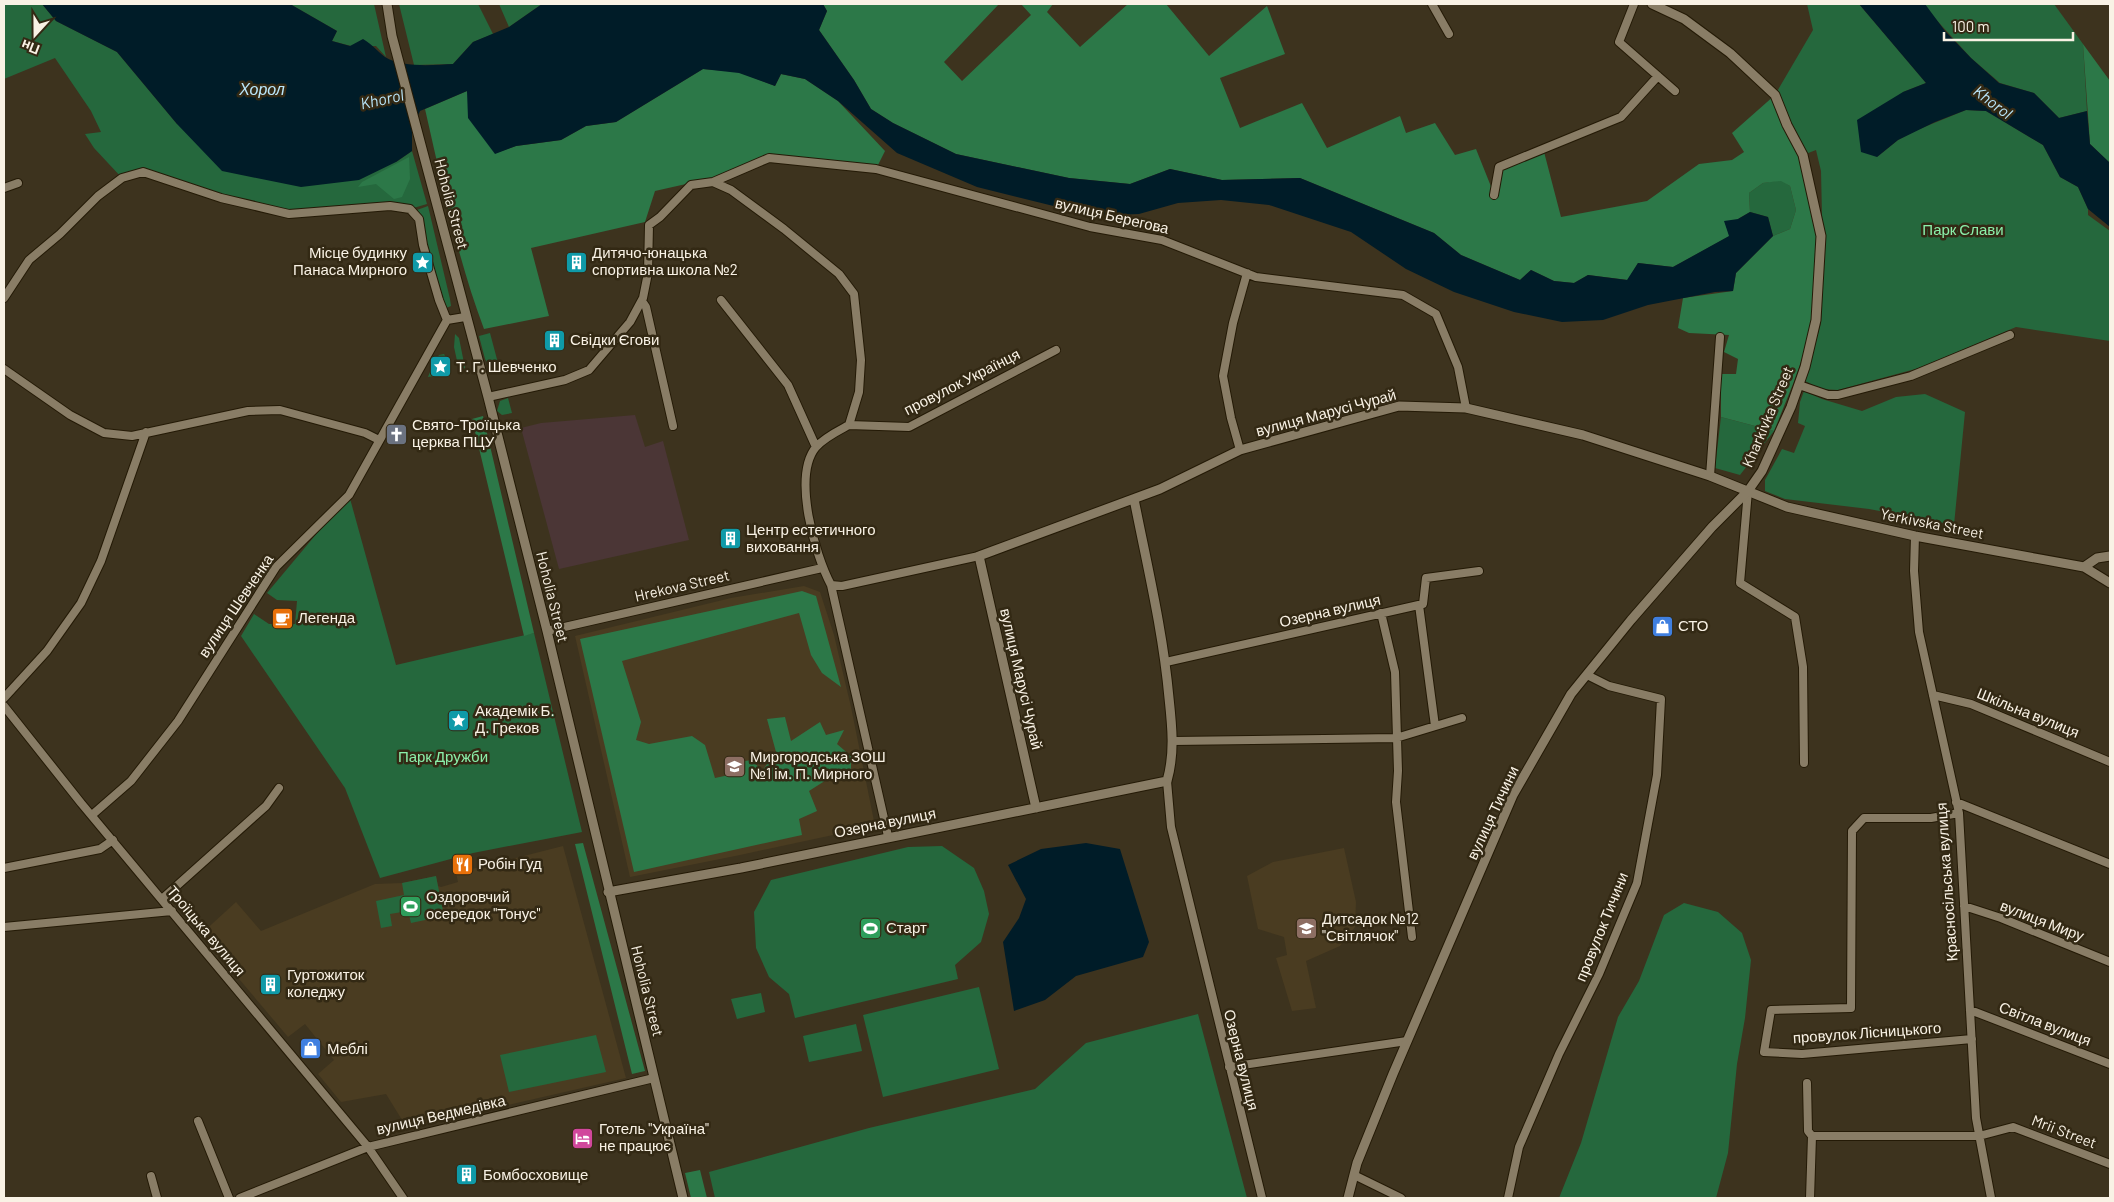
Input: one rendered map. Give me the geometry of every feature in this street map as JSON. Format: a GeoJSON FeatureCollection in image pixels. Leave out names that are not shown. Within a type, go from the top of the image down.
{"type":"FeatureCollection","features":[{"type":"Feature","properties":{"kind":"street","name":"Hoholia Street"},"geometry":{"type":"LineString","coordinates":[[387,4],[392,36],[488,397],[547,631],[608,892],[683,1198]]}},
{"type":"Feature","properties":{"kind":"street"},"geometry":{"type":"LineString","coordinates":[[1432,4],[1449,34]]}},
{"type":"Feature","properties":{"kind":"street"},"geometry":{"type":"LineString","coordinates":[[1634,4],[1619,42],[1674,91]]}},
{"type":"Feature","properties":{"kind":"street","name":"Kharkivka Street"},"geometry":{"type":"LineString","coordinates":[[1652,4],[1684,19],[1730,53],[1776,95],[1787,125],[1804,155],[1820,236],[1816,320],[1805,367],[1773,450],[1762,471],[1748,491]]}},
{"type":"Feature","properties":{"kind":"street"},"geometry":{"type":"LineString","coordinates":[[1494,195],[1499,166],[1621,117],[1658,76]]}},
{"type":"Feature","properties":{"kind":"street","name":"вулиця Берегова"},"geometry":{"type":"LineString","coordinates":[[642,301],[648,273],[649,225],[660,217],[691,185],[713,182],[769,158],[876,169],[1090,228],[1162,240],[1256,276],[1403,294],[1436,314],[1458,366],[1466,408]]}},
{"type":"Feature","properties":{"kind":"street"},"geometry":{"type":"LineString","coordinates":[[4,298],[29,260],[60,234],[98,196],[122,178],[144,172],[221,198],[289,214],[390,206],[410,209],[418,220],[423,245],[439,300],[447,320],[466,316]]}},
{"type":"Feature","properties":{"kind":"street"},"geometry":{"type":"LineString","coordinates":[[713,182],[731,190],[784,229],[839,274],[854,294],[861,360],[859,392],[849,425],[816,447],[808,462],[806,504],[822,568],[831,585],[888,836]]}},
{"type":"Feature","properties":{"kind":"street"},"geometry":{"type":"LineString","coordinates":[[4,188],[18,183]]}},
{"type":"Feature","properties":{"kind":"street"},"geometry":{"type":"LineString","coordinates":[[1240,450],[1231,418],[1223,376],[1233,323],[1247,273]]}},
{"type":"Feature","properties":{"kind":"street"},"geometry":{"type":"LineString","coordinates":[[721,300],[788,385],[816,447]]}},
{"type":"Feature","properties":{"kind":"street"},"geometry":{"type":"LineString","coordinates":[[488,397],[565,380],[589,370],[630,322],[642,301],[646,307],[673,426]]}},
{"type":"Feature","properties":{"kind":"street","name":"вулиця Шевченка"},"geometry":{"type":"LineString","coordinates":[[92,815],[131,781],[178,721],[276,567],[349,495],[447,320]]}},
{"type":"Feature","properties":{"kind":"street"},"geometry":{"type":"LineString","coordinates":[[1799,385],[1828,395],[1838,395],[1911,376],[2010,335]]}},
{"type":"Feature","properties":{"kind":"street"},"geometry":{"type":"LineString","coordinates":[[1710,476],[1720,336]]}},
{"type":"Feature","properties":{"kind":"street","name":"провулок Українця"},"geometry":{"type":"LineString","coordinates":[[849,425],[909,427],[1056,350]]}},
{"type":"Feature","properties":{"kind":"street"},"geometry":{"type":"LineString","coordinates":[[4,369],[70,415],[104,432],[132,436],[248,411],[280,410],[365,433],[379,440]]}},
{"type":"Feature","properties":{"kind":"street","name":"вулиця Марусі Чурай"},"geometry":{"type":"LineString","coordinates":[[831,585],[842,586],[979,556],[1160,489],[1240,450],[1399,406],[1466,408],[1583,435],[1710,476],[1748,491]]}},
{"type":"Feature","properties":{"kind":"street"},"geometry":{"type":"LineString","coordinates":[[4,698],[47,651],[81,603],[101,562],[146,432]]}},
{"type":"Feature","properties":{"kind":"street"},"geometry":{"type":"LineString","coordinates":[[1748,491],[1740,583],[1795,617],[1804,667],[1804,763]]}},
{"type":"Feature","properties":{"kind":"street","name":"Yerkivska Street"},"geometry":{"type":"LineString","coordinates":[[1748,491],[1787,507],[1916,536],[2084,567]]}},
{"type":"Feature","properties":{"kind":"street","name":"вулиця Тичини"},"geometry":{"type":"LineString","coordinates":[[1348,1198],[1360,1154],[1513,795],[1571,694],[1631,620],[1712,527],[1748,491]]}},
{"type":"Feature","properties":{"kind":"street","name":"Озерна вулиця"},"geometry":{"type":"LineString","coordinates":[[1134,499],[1166,662],[1173,741],[1171,766],[1167,781],[1171,827],[1262,1198]]}},
{"type":"Feature","properties":{"kind":"street","name":"Красносільська вулиця"},"geometry":{"type":"LineString","coordinates":[[1916,536],[1914,571],[1919,632],[1959,813],[1976,1118],[1991,1198]]}},
{"type":"Feature","properties":{"kind":"street","name":"вулиця Марусі Чурай"},"geometry":{"type":"LineString","coordinates":[[979,556],[1036,808]]}},
{"type":"Feature","properties":{"kind":"street"},"geometry":{"type":"LineString","coordinates":[[2110,556],[2097,558],[2084,567],[2110,583]]}},
{"type":"Feature","properties":{"kind":"street","name":"Hrekova Street"},"geometry":{"type":"LineString","coordinates":[[547,631],[822,568]]}},
{"type":"Feature","properties":{"kind":"street"},"geometry":{"type":"LineString","coordinates":[[1435,726],[1419,605],[1423,604],[1426,578],[1479,571]]}},
{"type":"Feature","properties":{"kind":"street","name":"Озерна вулиця"},"geometry":{"type":"LineString","coordinates":[[1166,662],[1419,605]]}},
{"type":"Feature","properties":{"kind":"street"},"geometry":{"type":"LineString","coordinates":[[1382,613],[1395,672],[1398,771],[1396,802],[1412,938]]}},
{"type":"Feature","properties":{"kind":"street","name":"провулок Тичини"},"geometry":{"type":"LineString","coordinates":[[1508,1198],[1518,1147],[1558,1054],[1599,974],[1637,883],[1657,775],[1661,699],[1609,686],[1587,675]]}},
{"type":"Feature","properties":{"kind":"street","name":"Шкільна вулиця"},"geometry":{"type":"LineString","coordinates":[[1933,695],[1971,704],[2110,762]]}},
{"type":"Feature","properties":{"kind":"street","name":"Троїцька вулиця"},"geometry":{"type":"LineString","coordinates":[[4,706],[92,815],[368,1147],[403,1198]]}},
{"type":"Feature","properties":{"kind":"street"},"geometry":{"type":"LineString","coordinates":[[1173,741],[1396,738],[1462,718]]}},
{"type":"Feature","properties":{"kind":"street","name":"Озерна вулиця"},"geometry":{"type":"LineString","coordinates":[[608,892],[741,868],[888,836],[1167,781]]}},
{"type":"Feature","properties":{"kind":"street"},"geometry":{"type":"LineString","coordinates":[[162,899],[266,806],[279,788]]}},
{"type":"Feature","properties":{"kind":"street"},"geometry":{"type":"LineString","coordinates":[[1956,802],[2110,864]]}},
{"type":"Feature","properties":{"kind":"street","name":"провулок Лісницького"},"geometry":{"type":"LineString","coordinates":[[1959,813],[1931,818],[1864,818],[1852,831],[1851,1008],[1771,1010],[1764,1052],[1802,1054],[1972,1039]]}},
{"type":"Feature","properties":{"kind":"street"},"geometry":{"type":"LineString","coordinates":[[4,868],[100,849],[113,840]]}},
{"type":"Feature","properties":{"kind":"street","name":"вулиця Миру"},"geometry":{"type":"LineString","coordinates":[[1964,906],[2001,918],[2110,962]]}},
{"type":"Feature","properties":{"kind":"street"},"geometry":{"type":"LineString","coordinates":[[4,927],[172,911]]}},
{"type":"Feature","properties":{"kind":"street","name":"Світла вулиця"},"geometry":{"type":"LineString","coordinates":[[1970,1010],[2110,1064]]}},
{"type":"Feature","properties":{"kind":"street"},"geometry":{"type":"LineString","coordinates":[[1229,1067],[1407,1041]]}},
{"type":"Feature","properties":{"kind":"street","name":"вулиця Ведмедівка"},"geometry":{"type":"LineString","coordinates":[[240,1198],[368,1147],[654,1078]]}},
{"type":"Feature","properties":{"kind":"street"},"geometry":{"type":"LineString","coordinates":[[1807,1083],[1808,1131],[1812,1136],[1810,1198]]}},
{"type":"Feature","properties":{"kind":"street"},"geometry":{"type":"LineString","coordinates":[[198,1121],[229,1198]]}},
{"type":"Feature","properties":{"kind":"street","name":"Mrii Street"},"geometry":{"type":"LineString","coordinates":[[1812,1136],[1979,1136],[2013,1126],[2110,1164]]}},
{"type":"Feature","properties":{"kind":"street"},"geometry":{"type":"LineString","coordinates":[[1354,1175],[1401,1198]]}},
{"type":"Feature","properties":{"kind":"street"},"geometry":{"type":"LineString","coordinates":[[151,1176],[157,1198]]}},
{"type":"Feature","properties":{"kind":"shaded area"},"geometry":{"type":"Polygon","coordinates":[[[635,415],[645,447],[663,441],[689,540],[559,569],[521,428],[541,423],[635,415]]]}},
{"type":"Feature","properties":{"kind":"shaded area","name":"Миргородська ЗОШ №1 ім. П. Мирного"},"geometry":{"type":"Polygon","coordinates":[[[804,586],[820,592],[834,635],[851,707],[875,826],[630,877],[575,636],[731,598],[804,586]]]}},
{"type":"Feature","properties":{"kind":"shaded area"},"geometry":{"type":"Polygon","coordinates":[[[563,846],[626,1078],[407,1128],[386,1094],[341,1102],[318,1074],[334,1060],[305,1024],[288,1037],[201,934],[236,902],[261,931],[375,884],[402,883],[436,876],[438,886],[441,887],[458,882],[456,873],[563,846]]]}},
{"type":"Feature","properties":{"kind":"shaded area","name":"Дитсадок №12 \"Світлячок\""},"geometry":{"type":"Polygon","coordinates":[[[1344,848],[1356,902],[1355,927],[1340,946],[1306,961],[1316,1008],[1292,1011],[1276,958],[1287,955],[1284,937],[1258,929],[1247,876],[1273,862],[1344,848]]]}},
{"type":"Feature","properties":{"kind":"green space"},"geometry":{"type":"Polygon","coordinates":[[[4,4],[42,4],[56,21],[117,52],[177,124],[396,162],[412,151],[427,204],[410,209],[390,206],[289,214],[144,172],[122,178],[94,148],[85,134],[101,132],[91,111],[55,58],[4,79],[4,4]]]}},
{"type":"Feature","properties":{"kind":"green space"},"geometry":{"type":"Polygon","coordinates":[[[290,4],[374,4],[386,57],[376,46],[351,46],[332,41],[337,31],[290,4]]]}},
{"type":"Feature","properties":{"kind":"green space"},"geometry":{"type":"Polygon","coordinates":[[[399,4],[478,4],[493,34],[473,42],[453,64],[414,65],[399,4]]]}},
{"type":"Feature","properties":{"kind":"green space"},"geometry":{"type":"Polygon","coordinates":[[[499,4],[542,4],[509,27],[499,4]]]}},
{"type":"Feature","properties":{"kind":"green space"},"geometry":{"type":"Polygon","coordinates":[[[823,4],[999,4],[944,62],[962,81],[1031,15],[1021,4],[1053,4],[1047,12],[1080,47],[1128,4],[1166,4],[1209,56],[1267,6],[1285,54],[1220,78],[1240,128],[1302,103],[1327,148],[1400,116],[1406,133],[1435,123],[1455,155],[1476,149],[1494,194],[1499,167],[1543,148],[1561,217],[1647,201],[1699,164],[1732,160],[1744,152],[1732,133],[1775,95],[1803,155],[1821,236],[1816,320],[1774,431],[1721,417],[1721,374],[1736,374],[1738,359],[1724,352],[1729,335],[1689,333],[1678,328],[1683,298],[1733,291],[1736,273],[1773,236],[1790,229],[1796,210],[1790,186],[1781,181],[1763,183],[1749,193],[1750,212],[1738,219],[1730,236],[1673,267],[1638,263],[1628,280],[1588,275],[1574,283],[1554,281],[1531,270],[1520,280],[1461,255],[1434,233],[1300,178],[1222,180],[1170,169],[1130,184],[1069,178],[956,154],[893,123],[871,109],[854,80],[819,30],[827,11],[823,4]]]}},
{"type":"Feature","properties":{"kind":"green space","name":"Парк Слави"},"geometry":{"type":"Polygon","coordinates":[[[1807,4],[1859,4],[1926,83],[1903,92],[1877,157],[1898,140],[1966,110],[1986,111],[2043,145],[2060,177],[2078,187],[2088,209],[2088,215],[2110,231],[2110,341],[2016,327],[1919,368],[1838,390],[1821,389],[1805,381],[1821,323],[1823,260],[1821,171],[1816,150],[1803,155],[1775,95],[1813,30],[1807,4]]]}},
{"type":"Feature","properties":{"kind":"green space"},"geometry":{"type":"Polygon","coordinates":[[[1922,4],[2054,4],[2083,44],[2087,111],[2059,118],[2034,93],[2000,83],[1971,58],[1922,4]]]}},
{"type":"Feature","properties":{"kind":"green space"},"geometry":{"type":"Polygon","coordinates":[[[2083,44],[2110,81],[2110,163],[2090,144],[2083,44]]]}},
{"type":"Feature","properties":{"kind":"green space"},"geometry":{"type":"Polygon","coordinates":[[[703,69],[739,72],[775,86],[781,74],[805,79],[838,101],[885,151],[876,169],[769,158],[717,177],[655,191],[645,222],[531,248],[549,316],[484,329],[458,247],[425,109],[467,91],[496,153],[516,146],[561,140],[586,126],[616,122],[703,69]]]}},
{"type":"Feature","properties":{"kind":"green space"},"geometry":{"type":"Polygon","coordinates":[[[409,157],[410,179],[402,197],[394,199],[376,184],[358,187],[362,182],[409,157]]]}},
{"type":"Feature","properties":{"kind":"green space"},"geometry":{"type":"Polygon","coordinates":[[[1781,180],[1790,186],[1796,210],[1790,229],[1773,236],[1768,217],[1750,212],[1749,193],[1763,183],[1781,180]]]}},
{"type":"Feature","properties":{"kind":"green space"},"geometry":{"type":"Polygon","coordinates":[[[428,206],[450,299],[451,306],[446,308],[417,210],[428,206]]]}},
{"type":"Feature","properties":{"kind":"green space"},"geometry":{"type":"Polygon","coordinates":[[[490,333],[498,363],[489,365],[485,359],[479,336],[490,333]]]}},
{"type":"Feature","properties":{"kind":"green space"},"geometry":{"type":"Polygon","coordinates":[[[455,334],[459,338],[465,368],[459,370],[454,347],[455,334]]]}},
{"type":"Feature","properties":{"kind":"green space"},"geometry":{"type":"Polygon","coordinates":[[[444,354],[449,362],[450,373],[428,377],[434,361],[439,355],[444,354]]]}},
{"type":"Feature","properties":{"kind":"green space"},"geometry":{"type":"Polygon","coordinates":[[[1804,391],[1822,399],[1862,411],[1896,397],[1925,394],[1965,412],[1954,525],[1869,509],[1785,499],[1765,491],[1765,480],[1782,449],[1794,453],[1805,426],[1798,423],[1800,402],[1804,391]]]}},
{"type":"Feature","properties":{"kind":"green space"},"geometry":{"type":"Polygon","coordinates":[[[508,398],[512,413],[502,415],[497,411],[500,401],[508,398]]]}},
{"type":"Feature","properties":{"kind":"green space"},"geometry":{"type":"Polygon","coordinates":[[[483,416],[534,633],[524,636],[472,419],[483,416]]]}},
{"type":"Feature","properties":{"kind":"green space"},"geometry":{"type":"Polygon","coordinates":[[[1721,417],[1774,431],[1740,475],[1715,468],[1721,417]]]}},
{"type":"Feature","properties":{"kind":"green space","name":"Парк Дружби"},"geometry":{"type":"Polygon","coordinates":[[[349,495],[396,665],[534,633],[582,832],[473,853],[380,878],[345,788],[241,636],[254,614],[269,624],[295,624],[297,601],[277,600],[267,593],[349,495]]]}},
{"type":"Feature","properties":{"kind":"green space"},"geometry":{"type":"Polygon","coordinates":[[[802,591],[816,596],[841,687],[822,673],[811,655],[799,613],[622,661],[641,722],[636,740],[649,744],[692,736],[705,745],[715,778],[729,775],[731,763],[752,760],[762,771],[776,752],[767,719],[785,717],[791,741],[820,722],[826,735],[844,730],[837,744],[851,756],[851,775],[831,777],[809,791],[817,811],[799,819],[802,835],[634,872],[580,639],[802,591]]]}},
{"type":"Feature","properties":{"kind":"green space"},"geometry":{"type":"Polygon","coordinates":[[[583,843],[645,1071],[632,1074],[575,844],[583,843]]]}},
{"type":"Feature","properties":{"kind":"green space","name":"Старт"},"geometry":{"type":"Polygon","coordinates":[[[942,846],[974,868],[984,891],[989,914],[981,942],[955,965],[958,979],[795,1018],[789,994],[769,977],[756,948],[754,912],[771,880],[908,847],[942,846]]]}},
{"type":"Feature","properties":{"kind":"green space","name":"Оздоровчий осередок \"Тонус\""},"geometry":{"type":"Polygon","coordinates":[[[436,876],[444,916],[411,923],[408,911],[390,914],[392,926],[381,928],[376,901],[404,895],[402,883],[436,876]]]}},
{"type":"Feature","properties":{"kind":"green space"},"geometry":{"type":"Polygon","coordinates":[[[1684,903],[1718,912],[1742,933],[1751,960],[1745,1018],[1737,1064],[1728,1153],[1716,1198],[1559,1198],[1581,1143],[1618,1017],[1639,981],[1664,915],[1684,903]]]}},
{"type":"Feature","properties":{"kind":"green space"},"geometry":{"type":"Polygon","coordinates":[[[979,987],[999,1069],[883,1097],[863,1015],[979,987]]]}},
{"type":"Feature","properties":{"kind":"green space"},"geometry":{"type":"Polygon","coordinates":[[[761,993],[765,1012],[737,1019],[731,999],[761,993]]]}},
{"type":"Feature","properties":{"kind":"green space"},"geometry":{"type":"Polygon","coordinates":[[[1198,1014],[1247,1198],[715,1198],[709,1172],[869,1128],[1035,1089],[1086,1043],[1198,1014]]]}},
{"type":"Feature","properties":{"kind":"green space"},"geometry":{"type":"Polygon","coordinates":[[[856,1024],[862,1051],[809,1062],[803,1036],[856,1024]]]}},
{"type":"Feature","properties":{"kind":"green space"},"geometry":{"type":"Polygon","coordinates":[[[596,1035],[606,1072],[509,1092],[500,1055],[596,1035]]]}},
{"type":"Feature","properties":{"kind":"green space"},"geometry":{"type":"Polygon","coordinates":[[[700,1170],[707,1198],[691,1198],[685,1173],[700,1170]]]}},
{"type":"Feature","properties":{"kind":"water","name":"Хорол"},"geometry":{"type":"Polygon","coordinates":[[[42,4],[290,4],[337,31],[332,41],[350,46],[363,39],[392,61],[428,65],[453,64],[473,42],[509,27],[542,4],[823,4],[827,11],[819,30],[854,80],[871,109],[893,123],[956,154],[1069,178],[1130,184],[1170,169],[1222,180],[1300,178],[1434,233],[1461,255],[1520,280],[1531,270],[1554,281],[1574,283],[1588,275],[1627,280],[1638,263],[1673,267],[1729,236],[1724,221],[1738,219],[1750,212],[1768,217],[1773,236],[1736,273],[1733,291],[1715,292],[1648,305],[1603,320],[1562,322],[1514,312],[1454,292],[1406,269],[1351,232],[1269,205],[1221,200],[1178,203],[1139,214],[1094,216],[977,187],[897,153],[838,101],[805,79],[781,74],[775,86],[739,73],[703,69],[616,122],[586,126],[561,140],[516,146],[495,154],[468,118],[467,91],[420,111],[412,129],[412,151],[396,162],[359,180],[301,187],[222,171],[177,124],[117,52],[56,21],[42,4]]]}},
{"type":"Feature","properties":{"kind":"water","name":"Khorol"},"geometry":{"type":"Polygon","coordinates":[[[1859,4],[1925,4],[1945,31],[1999,83],[2034,93],[2059,118],[2087,111],[2090,144],[2110,163],[2110,227],[2088,209],[2078,187],[2060,177],[2043,145],[1986,111],[1966,110],[1935,122],[1898,140],[1877,157],[1861,152],[1857,120],[1903,92],[1926,83],[1859,4]]]}},
{"type":"Feature","properties":{"kind":"water"},"geometry":{"type":"Polygon","coordinates":[[[1086,843],[1120,849],[1149,942],[1143,957],[1076,976],[1045,1000],[1014,1011],[1003,942],[1019,918],[1026,899],[1008,865],[1041,849],[1086,843]]]}},
{"type":"Feature","properties":{"kind":"place","name":"Місце будинку Панаса Мирного"},"geometry":{"type":"Point","coordinates":[423,262]}},
{"type":"Feature","properties":{"kind":"place","name":"Дитячо-юнацька спортивна школа №2"},"geometry":{"type":"Point","coordinates":[576,262]}},
{"type":"Feature","properties":{"kind":"place","name":"Свідки Єгови"},"geometry":{"type":"Point","coordinates":[554,340]}},
{"type":"Feature","properties":{"kind":"place","name":"Т. Г. Шевченко"},"geometry":{"type":"Point","coordinates":[440,367]}},
{"type":"Feature","properties":{"kind":"place","name":"Свято-Троїцька церква ПЦУ"},"geometry":{"type":"Point","coordinates":[396,434]}},
{"type":"Feature","properties":{"kind":"place","name":"Центр естетичного виховання"},"geometry":{"type":"Point","coordinates":[730,539]}},
{"type":"Feature","properties":{"kind":"place","name":"Легенда"},"geometry":{"type":"Point","coordinates":[282,618]}},
{"type":"Feature","properties":{"kind":"place","name":"СТО"},"geometry":{"type":"Point","coordinates":[1662,626]}},
{"type":"Feature","properties":{"kind":"place","name":"Академік Б. Д. Греков"},"geometry":{"type":"Point","coordinates":[459,720]}},
{"type":"Feature","properties":{"kind":"place","name":"Миргородська ЗОШ №1 ім. П. Мирного"},"geometry":{"type":"Point","coordinates":[734,766]}},
{"type":"Feature","properties":{"kind":"place","name":"Робін Гуд"},"geometry":{"type":"Point","coordinates":[462,864]}},
{"type":"Feature","properties":{"kind":"place","name":"Оздоровчий осередок \"Тонус\""},"geometry":{"type":"Point","coordinates":[410,906]}},
{"type":"Feature","properties":{"kind":"place","name":"Старт"},"geometry":{"type":"Point","coordinates":[870,928]}},
{"type":"Feature","properties":{"kind":"place","name":"Дитсадок №12 \"Світлячок\""},"geometry":{"type":"Point","coordinates":[1306,928]}},
{"type":"Feature","properties":{"kind":"place","name":"Гуртожиток коледжу"},"geometry":{"type":"Point","coordinates":[271,984]}},
{"type":"Feature","properties":{"kind":"place","name":"Меблі"},"geometry":{"type":"Point","coordinates":[311,1049]}},
{"type":"Feature","properties":{"kind":"place","name":"Готель \"Україна\" не працює"},"geometry":{"type":"Point","coordinates":[583,1138]}},
{"type":"Feature","properties":{"kind":"place","name":"Бомбосховище"},"geometry":{"type":"Point","coordinates":[467,1175]}}]}
